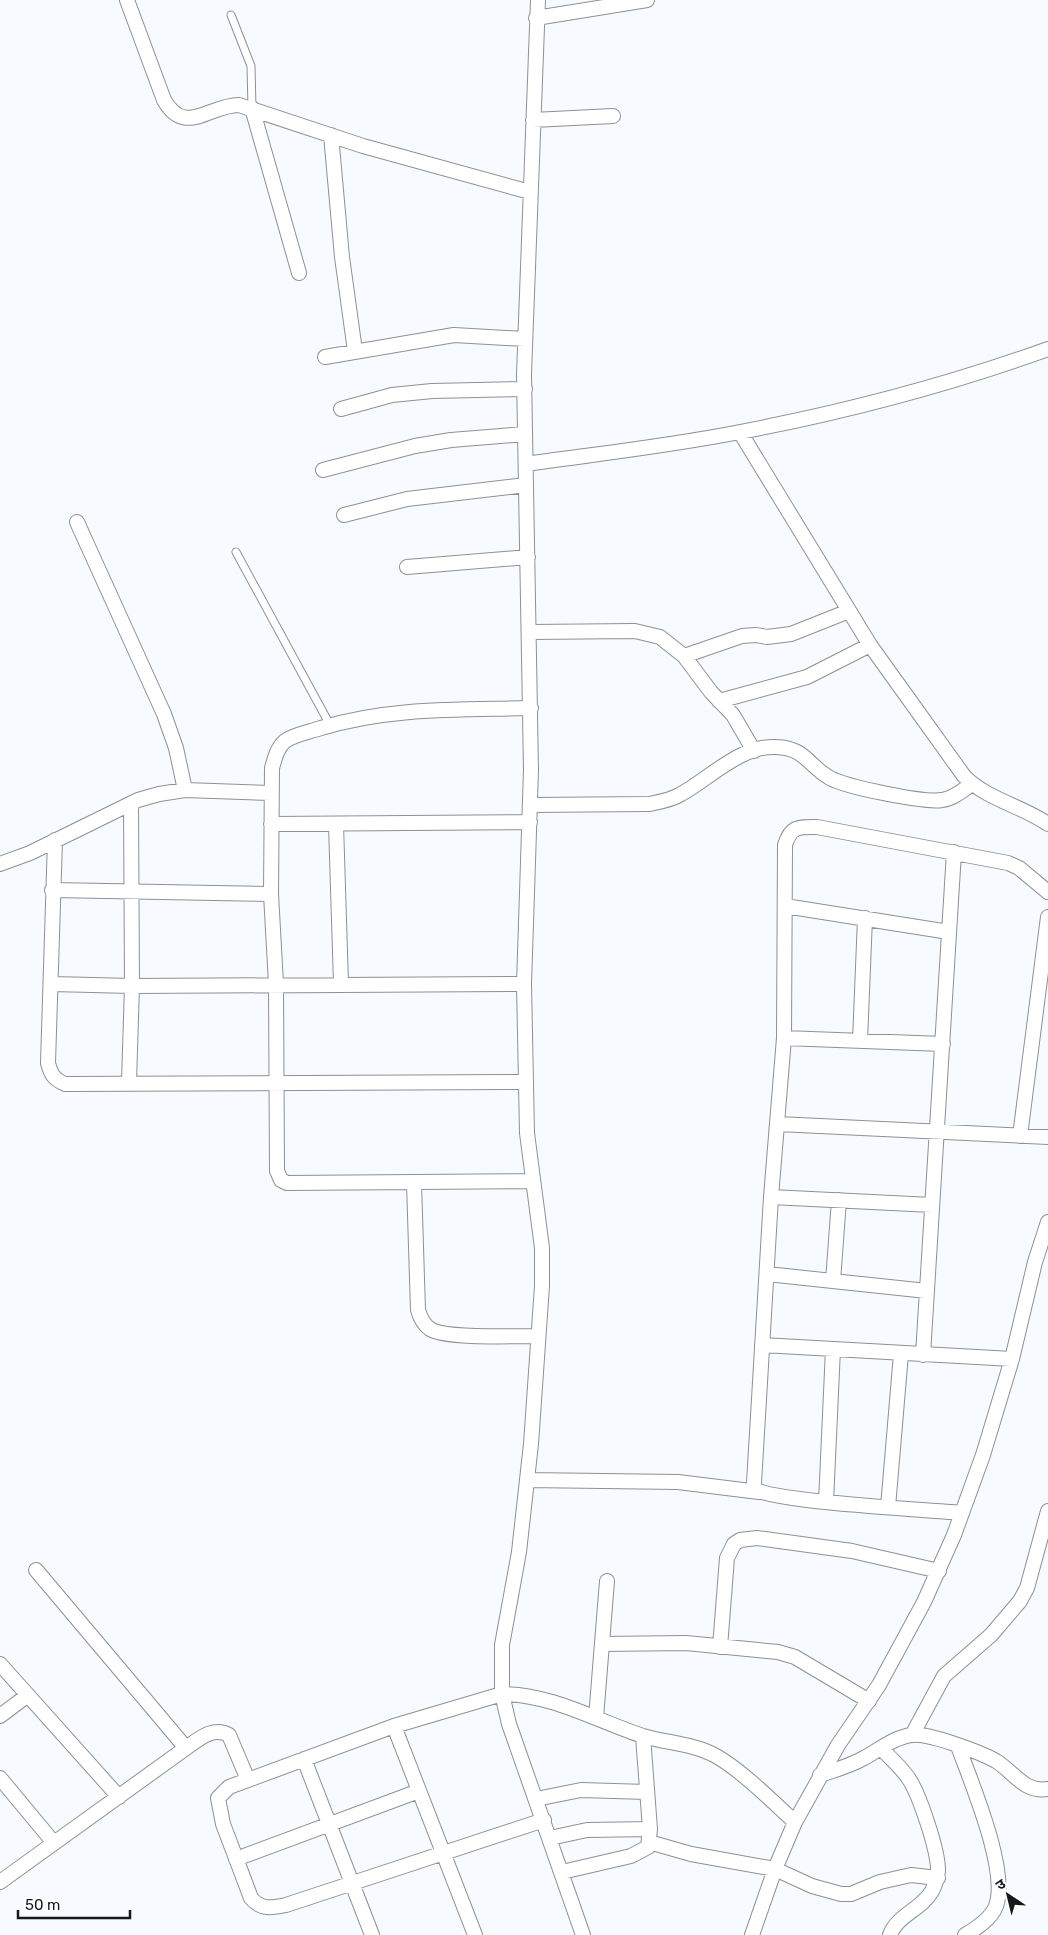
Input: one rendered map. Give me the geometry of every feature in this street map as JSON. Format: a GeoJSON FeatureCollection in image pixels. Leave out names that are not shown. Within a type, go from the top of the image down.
{"type":"FeatureCollection","features":[{"type":"Feature","properties":{"kind":"street"},"geometry":{"type":"LineString","coordinates":[[127,0],[164,100],[174,114],[190,119],[229,105],[252,108],[331,135],[530,192]]}},
{"type":"Feature","properties":{"kind":"street"},"geometry":{"type":"LineString","coordinates":[[538,0],[524,389],[530,632],[530,822],[524,984],[527,1134],[542,1248],[542,1286],[527,1480],[519,1552],[502,1645],[502,1694],[509,1724],[583,1935]]}},
{"type":"Feature","properties":{"kind":"street"},"geometry":{"type":"LineString","coordinates":[[536,18],[647,0]]}},
{"type":"Feature","properties":{"kind":"street"},"geometry":{"type":"LineString","coordinates":[[252,108],[298,273]]}},
{"type":"Feature","properties":{"kind":"street"},"geometry":{"type":"LineString","coordinates":[[533,120],[612,116]]}},
{"type":"Feature","properties":{"kind":"street"},"geometry":{"type":"LineString","coordinates":[[331,135],[342,257],[355,351]]}},
{"type":"Feature","properties":{"kind":"street"},"geometry":{"type":"LineString","coordinates":[[325,357],[454,335],[525,339]]}},
{"type":"Feature","properties":{"kind":"street"},"geometry":{"type":"LineString","coordinates":[[526,464],[740,432],[833,413],[979,374],[1048,349]]}},
{"type":"Feature","properties":{"kind":"street"},"geometry":{"type":"LineString","coordinates":[[340,409],[392,395],[432,391],[524,389]]}},
{"type":"Feature","properties":{"kind":"street"},"geometry":{"type":"LineString","coordinates":[[740,432],[870,645],[972,784],[1032,813],[1048,824]]}},
{"type":"Feature","properties":{"kind":"street"},"geometry":{"type":"LineString","coordinates":[[323,470],[415,446],[451,440],[525,434]]}},
{"type":"Feature","properties":{"kind":"street"},"geometry":{"type":"LineString","coordinates":[[344,515],[407,499],[526,485]]}},
{"type":"Feature","properties":{"kind":"street"},"geometry":{"type":"LineString","coordinates":[[77,522],[164,714],[176,748],[185,790]]}},
{"type":"Feature","properties":{"kind":"street"},"geometry":{"type":"LineString","coordinates":[[407,567],[528,557]]}},
{"type":"Feature","properties":{"kind":"street"},"geometry":{"type":"LineString","coordinates":[[684,656],[742,636],[767,637],[791,634],[849,611]]}},
{"type":"Feature","properties":{"kind":"street"},"geometry":{"type":"LineString","coordinates":[[530,632],[635,631],[650,633],[660,637],[684,656],[740,725],[754,751]]}},
{"type":"Feature","properties":{"kind":"street"},"geometry":{"type":"LineString","coordinates":[[719,701],[807,676],[870,645]]}},
{"type":"Feature","properties":{"kind":"street"},"geometry":{"type":"LineString","coordinates":[[530,708],[398,711],[330,725],[295,736],[284,742],[276,753],[272,768],[270,792],[272,824],[270,894],[276,984],[277,1171],[281,1180],[286,1183],[532,1181]]}},
{"type":"Feature","properties":{"kind":"street"},"geometry":{"type":"LineString","coordinates":[[530,806],[648,804],[665,800],[679,795],[724,766],[754,751],[774,746],[791,748],[802,753],[821,772],[832,779],[932,801],[944,800],[972,784]]}},
{"type":"Feature","properties":{"kind":"street"},"geometry":{"type":"LineString","coordinates":[[0,864],[30,853],[131,804],[159,794],[185,790],[270,792]]}},
{"type":"Feature","properties":{"kind":"street"},"geometry":{"type":"LineString","coordinates":[[129,1082],[132,986],[131,804]]}},
{"type":"Feature","properties":{"kind":"street"},"geometry":{"type":"LineString","coordinates":[[272,824],[530,822]]}},
{"type":"Feature","properties":{"kind":"street"},"geometry":{"type":"LineString","coordinates":[[336,824],[341,984]]}},
{"type":"Feature","properties":{"kind":"street"},"geometry":{"type":"LineString","coordinates":[[759,1492],[754,1483],[771,1197],[784,1038],[785,845],[789,833],[800,827],[817,827],[1008,863],[1020,868],[1048,892]]}},
{"type":"Feature","properties":{"kind":"street"},"geometry":{"type":"LineString","coordinates":[[55,840],[52,890],[52,984],[48,1063],[50,1072],[56,1080],[65,1084],[129,1082],[526,1082]]}},
{"type":"Feature","properties":{"kind":"street"},"geometry":{"type":"LineString","coordinates":[[924,1355],[954,852]]}},
{"type":"Feature","properties":{"kind":"street"},"geometry":{"type":"LineString","coordinates":[[52,890],[270,894]]}},
{"type":"Feature","properties":{"kind":"street"},"geometry":{"type":"LineString","coordinates":[[786,906],[949,932]]}},
{"type":"Feature","properties":{"kind":"street"},"geometry":{"type":"LineString","coordinates":[[1020,1136],[1048,917]]}},
{"type":"Feature","properties":{"kind":"street"},"geometry":{"type":"LineString","coordinates":[[860,1041],[865,918]]}},
{"type":"Feature","properties":{"kind":"street"},"geometry":{"type":"LineString","coordinates":[[52,984],[132,986],[524,984]]}},
{"type":"Feature","properties":{"kind":"street"},"geometry":{"type":"LineString","coordinates":[[784,1038],[943,1044]]}},
{"type":"Feature","properties":{"kind":"street"},"geometry":{"type":"LineString","coordinates":[[778,1124],[1048,1137]]}},
{"type":"Feature","properties":{"kind":"street"},"geometry":{"type":"LineString","coordinates":[[414,1183],[418,1310],[424,1323],[430,1329],[446,1334],[538,1336]]}},
{"type":"Feature","properties":{"kind":"street"},"geometry":{"type":"LineString","coordinates":[[771,1197],[932,1205]]}},
{"type":"Feature","properties":{"kind":"street"},"geometry":{"type":"LineString","coordinates":[[833,1281],[839,1200]]}},
{"type":"Feature","properties":{"kind":"street"},"geometry":{"type":"LineString","coordinates":[[752,1935],[774,1869],[795,1822],[820,1775],[869,1701],[939,1571],[983,1455],[1012,1359],[1035,1262],[1048,1222]]}},
{"type":"Feature","properties":{"kind":"street"},"geometry":{"type":"LineString","coordinates":[[767,1274],[927,1291]]}},
{"type":"Feature","properties":{"kind":"street"},"geometry":{"type":"LineString","coordinates":[[762,1345],[1012,1359]]}},
{"type":"Feature","properties":{"kind":"street"},"geometry":{"type":"LineString","coordinates":[[826,1502],[833,1349]]}},
{"type":"Feature","properties":{"kind":"street"},"geometry":{"type":"LineString","coordinates":[[888,1506],[901,1354]]}},
{"type":"Feature","properties":{"kind":"street"},"geometry":{"type":"LineString","coordinates":[[527,1480],[678,1482],[826,1502],[962,1513]]}},
{"type":"Feature","properties":{"kind":"street"},"geometry":{"type":"LineString","coordinates":[[912,1735],[944,1676],[991,1634],[1020,1601],[1027,1588],[1048,1512]]}},
{"type":"Feature","properties":{"kind":"street"},"geometry":{"type":"LineString","coordinates":[[720,1647],[727,1558],[734,1544],[740,1540],[757,1538],[852,1551],[939,1571]]}},
{"type":"Feature","properties":{"kind":"street"},"geometry":{"type":"LineString","coordinates":[[36,1570],[186,1748]]}},
{"type":"Feature","properties":{"kind":"street"},"geometry":{"type":"LineString","coordinates":[[596,1718],[608,1581]]}},
{"type":"Feature","properties":{"kind":"street"},"geometry":{"type":"LineString","coordinates":[[602,1644],[686,1643],[778,1652],[795,1656],[869,1701]]}},
{"type":"Feature","properties":{"kind":"street"},"geometry":{"type":"LineString","coordinates":[[0,1664],[119,1797]]}},
{"type":"Feature","properties":{"kind":"street"},"geometry":{"type":"LineString","coordinates":[[544,1820],[352,1884],[286,1905],[270,1908],[258,1906],[251,1898],[218,1808],[218,1798],[229,1787],[394,1726],[502,1694],[535,1697],[643,1736],[696,1748],[717,1756],[795,1822]]}},
{"type":"Feature","properties":{"kind":"street"},"geometry":{"type":"LineString","coordinates":[[0,1716],[28,1695]]}},
{"type":"Feature","properties":{"kind":"street"},"geometry":{"type":"LineString","coordinates":[[394,1726],[475,1935]]}},
{"type":"Feature","properties":{"kind":"street"},"geometry":{"type":"LineString","coordinates":[[0,1882],[186,1748],[215,1731],[222,1731],[229,1735],[248,1780]]}},
{"type":"Feature","properties":{"kind":"street"},"geometry":{"type":"LineString","coordinates":[[820,1775],[850,1765],[902,1737],[921,1735],[984,1755],[998,1763],[1027,1787],[1036,1790],[1048,1789]]}},
{"type":"Feature","properties":{"kind":"street"},"geometry":{"type":"LineString","coordinates":[[562,1872],[639,1853],[648,1847],[650,1836],[643,1736]]}},
{"type":"Feature","properties":{"kind":"street"},"geometry":{"type":"LineString","coordinates":[[958,1746],[986,1824],[995,1858],[998,1887],[995,1908],[977,1928],[966,1935]]}},
{"type":"Feature","properties":{"kind":"street"},"geometry":{"type":"LineString","coordinates":[[881,1748],[908,1777],[915,1788],[936,1850],[938,1878],[931,1893],[919,1906],[896,1923],[890,1935]]}},
{"type":"Feature","properties":{"kind":"street"},"geometry":{"type":"LineString","coordinates":[[304,1759],[372,1935]]}},
{"type":"Feature","properties":{"kind":"street"},"geometry":{"type":"LineString","coordinates":[[0,1778],[54,1843]]}},
{"type":"Feature","properties":{"kind":"street"},"geometry":{"type":"LineString","coordinates":[[536,1799],[581,1790],[647,1792]]}},
{"type":"Feature","properties":{"kind":"street"},"geometry":{"type":"LineString","coordinates":[[236,1859],[419,1791]]}},
{"type":"Feature","properties":{"kind":"street"},"geometry":{"type":"LineString","coordinates":[[550,1838],[601,1829],[650,1836],[706,1857],[774,1869],[812,1886],[841,1894],[851,1894],[880,1882],[911,1875],[938,1878]]}},
{"type":"Feature","properties":{"kind":"lane"},"geometry":{"type":"LineString","coordinates":[[231,15],[251,66],[252,108]]}},
{"type":"Feature","properties":{"kind":"lane"},"geometry":{"type":"LineString","coordinates":[[236,552],[330,725]]}}]}
